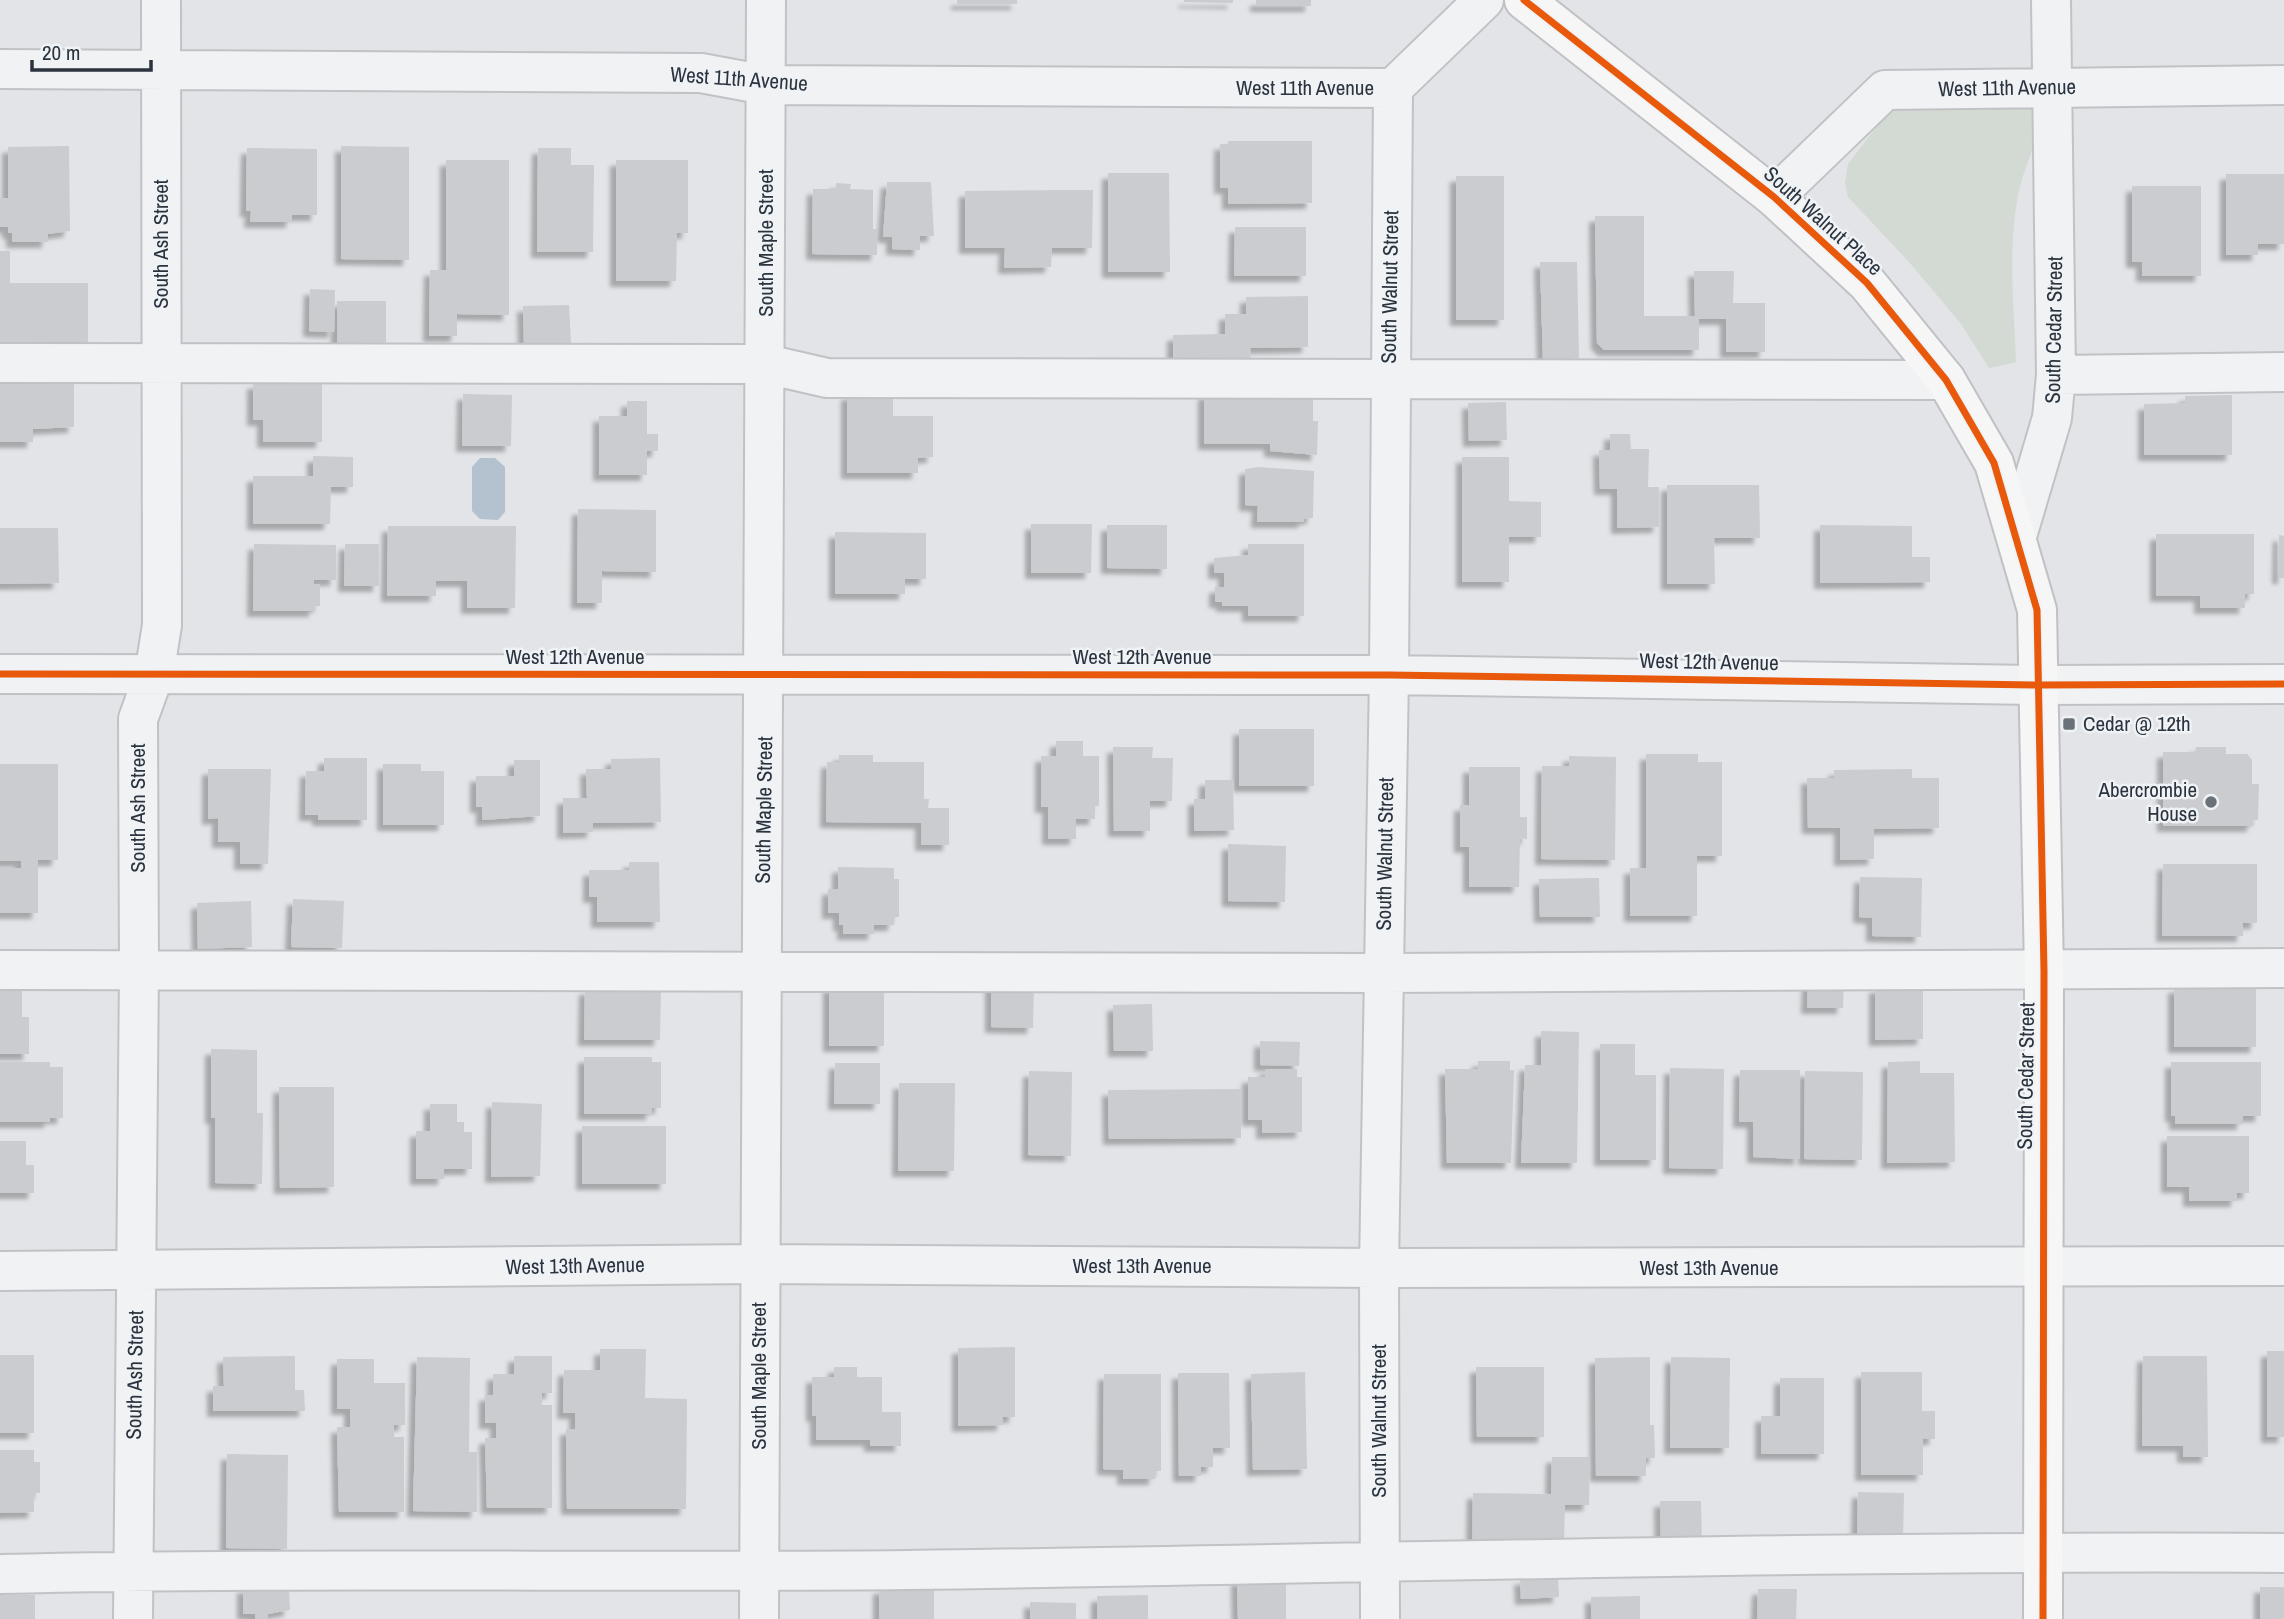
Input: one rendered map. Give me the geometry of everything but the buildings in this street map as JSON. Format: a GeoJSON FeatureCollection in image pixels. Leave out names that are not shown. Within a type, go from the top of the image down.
{"type":"FeatureCollection","features":[{"type":"Feature","properties":{"kind":"main road","name":"South Walnut Place"},"geometry":{"type":"LineString","coordinates":[[1524,0],[1774,197],[1867,283],[1947,380],[1994,463],[2017,536]]}},
{"type":"Feature","properties":{"kind":"main road","name":"South Cedar Street"},"geometry":{"type":"LineString","coordinates":[[2017,536],[2037,610],[2040,685],[2044,971],[2043,1619]]}},
{"type":"Feature","properties":{"kind":"street","name":"South Ash Street"},"geometry":{"type":"LineString","coordinates":[[133,1619],[139,970],[138,719],[154,675],[162,625],[161,0]]}},
{"type":"Feature","properties":{"kind":"street","name":"South Maple Street"},"geometry":{"type":"LineString","coordinates":[[759,1619],[766,0]]}},
{"type":"Feature","properties":{"kind":"street","name":"West 11th Avenue"},"geometry":{"type":"LineString","coordinates":[[0,69],[701,73],[766,85],[1392,88],[1483,0]]}},
{"type":"Feature","properties":{"kind":"street","name":"South Cedar Street"},"geometry":{"type":"LineString","coordinates":[[2017,536],[2052,418],[2056,375],[2051,0]]}},
{"type":"Feature","properties":{"kind":"street","name":"West 11th Avenue"},"geometry":{"type":"LineString","coordinates":[[1774,197],[1885,90],[2284,85]]}},
{"type":"Feature","properties":{"kind":"street","name":"South Walnut Street"},"geometry":{"type":"LineString","coordinates":[[1380,1619],[1379,1268],[1388,675],[1392,88]]}},
{"type":"Feature","properties":{"kind":"street"},"geometry":{"type":"LineString","coordinates":[[0,363],[766,364],[827,378],[1947,380]]}},
{"type":"Feature","properties":{"kind":"street"},"geometry":{"type":"LineString","coordinates":[[2056,375],[2284,372]]}},
{"type":"Feature","properties":{"kind":"street","name":"West 12th Avenue"},"geometry":{"type":"LineString","coordinates":[[0,674],[1388,675],[2040,685],[2284,684]]}},
{"type":"Feature","properties":{"kind":"street"},"geometry":{"type":"LineString","coordinates":[[0,970],[1383,973],[2284,968]]}},
{"type":"Feature","properties":{"kind":"street","name":"West 13th Avenue"},"geometry":{"type":"LineString","coordinates":[[0,1271],[760,1264],[1379,1268],[2284,1266]]}},
{"type":"Feature","properties":{"kind":"street"},"geometry":{"type":"LineString","coordinates":[[0,1574],[132,1571],[759,1572],[2043,1552],[2284,1553]]}},
{"type":"Feature","properties":{"kind":"shaded area"},"geometry":{"type":"Polygon","coordinates":[[[1905,107],[2033,109],[2039,113],[2036,136],[2019,190],[2014,221],[2012,282],[2016,362],[1989,368],[1961,324],[1909,262],[1848,197],[1845,183],[1848,164],[1887,113],[1905,107]]]}},
{"type":"Feature","properties":{"kind":"water"},"geometry":{"type":"Polygon","coordinates":[[[480,458],[495,458],[505,467],[505,512],[498,520],[480,519],[472,511],[472,467],[480,458]]]}},
{"type":"Feature","properties":{"kind":"cycle path"},"geometry":{"type":"LineString","coordinates":[[1524,0],[1774,197],[1867,283],[1946,380],[1994,463],[2037,610],[2044,971],[2043,1619]]}},
{"type":"Feature","properties":{"kind":"cycle path"},"geometry":{"type":"LineString","coordinates":[[0,674],[1389,675],[2040,685],[2284,684]]}},
{"type":"Feature","properties":{"kind":"place","name":"Cedar @ 12th"},"geometry":{"type":"Point","coordinates":[2069,724]}},
{"type":"Feature","properties":{"kind":"place","name":"Abercrombie House"},"geometry":{"type":"Point","coordinates":[2211,802]}}]}
